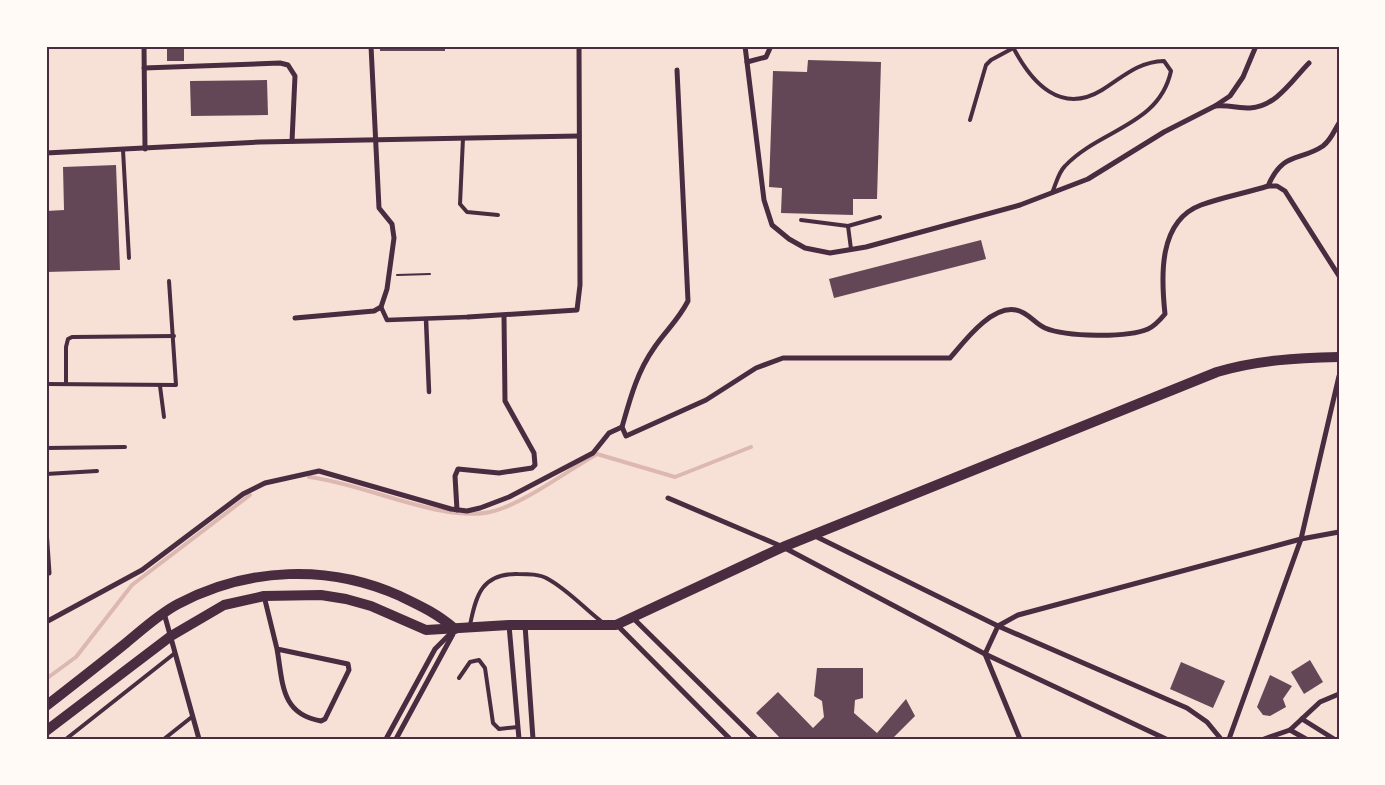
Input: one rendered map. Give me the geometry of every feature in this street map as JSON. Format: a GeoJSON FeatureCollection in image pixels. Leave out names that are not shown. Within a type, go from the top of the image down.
{"type":"FeatureCollection","features":[{"type":"Feature","properties":{"kind":"main road"},"geometry":{"type":"LineString","coordinates":[[46,731],[171,636],[224,605],[264,596],[296,594],[346,598],[371,606],[426,630],[508,625],[616,625],[783,547],[1217,372],[1235,366],[1285,358],[1339,357]]}},
{"type":"Feature","properties":{"kind":"main road"},"geometry":{"type":"LineString","coordinates":[[46,706],[164,613],[217,586],[243,579],[314,574],[350,578],[378,586],[437,613],[456,629]]}},
{"type":"Feature","properties":{"kind":"street"},"geometry":{"type":"LineString","coordinates":[[144,46],[145,149]]}},
{"type":"Feature","properties":{"kind":"street"},"geometry":{"type":"LineString","coordinates":[[295,318],[374,311],[381,307],[387,289],[394,238],[392,224],[379,208],[374,140],[371,46]]}},
{"type":"Feature","properties":{"kind":"street"},"geometry":{"type":"LineString","coordinates":[[381,307],[388,320],[504,316],[577,310],[580,285],[579,46]]}},
{"type":"Feature","properties":{"kind":"street"},"geometry":{"type":"LineString","coordinates":[[745,46],[764,200],[772,225],[789,239],[805,248],[830,253],[970,219],[1052,194],[1088,179],[1164,132],[1215,106],[1230,96],[1243,77],[1256,46]]}},
{"type":"Feature","properties":{"kind":"street"},"geometry":{"type":"LineString","coordinates":[[747,62],[766,57],[771,46]]}},
{"type":"Feature","properties":{"kind":"street"},"geometry":{"type":"LineString","coordinates":[[144,68],[280,63],[288,65],[295,76],[292,141]]}},
{"type":"Feature","properties":{"kind":"street"},"geometry":{"type":"LineString","coordinates":[[1215,106],[1232,104],[1252,108],[1264,104],[1286,89],[1309,63]]}},
{"type":"Feature","properties":{"kind":"street"},"geometry":{"type":"LineString","coordinates":[[678,70],[688,302],[678,320],[655,346],[640,370],[622,426],[626,436],[706,400],[756,368],[783,358],[950,358],[990,316],[1016,309],[1029,316],[1042,327],[1073,335],[1125,333],[1148,329],[1165,314],[1162,288],[1163,261],[1176,222],[1186,213],[1199,206],[1268,186],[1277,186],[1285,190],[1339,276]]}},
{"type":"Feature","properties":{"kind":"street"},"geometry":{"type":"LineString","coordinates":[[1268,186],[1273,175],[1282,164],[1296,156],[1323,146],[1339,123]]}},
{"type":"Feature","properties":{"kind":"street"},"geometry":{"type":"LineString","coordinates":[[46,153],[292,141],[579,136]]}},
{"type":"Feature","properties":{"kind":"street"},"geometry":{"type":"LineString","coordinates":[[457,510],[455,476],[458,469],[499,473],[532,468],[535,465],[534,453],[505,401],[504,316]]}},
{"type":"Feature","properties":{"kind":"street"},"geometry":{"type":"LineString","coordinates":[[426,319],[429,392]]}},
{"type":"Feature","properties":{"kind":"street"},"geometry":{"type":"LineString","coordinates":[[1229,739],[1301,539],[1339,376]]}},
{"type":"Feature","properties":{"kind":"street"},"geometry":{"type":"LineString","coordinates":[[46,622],[154,562],[243,494],[264,483],[319,471],[457,510],[467,511],[509,497],[593,452],[609,433],[622,426]]}},
{"type":"Feature","properties":{"kind":"street"},"geometry":{"type":"LineString","coordinates":[[668,498],[783,547],[985,654],[1166,739]]}},
{"type":"Feature","properties":{"kind":"street"},"geometry":{"type":"LineString","coordinates":[[46,530],[49,573]]}},
{"type":"Feature","properties":{"kind":"street"},"geometry":{"type":"LineString","coordinates":[[1020,739],[985,654],[998,626],[1018,615],[1301,539],[1339,532]]}},
{"type":"Feature","properties":{"kind":"street"},"geometry":{"type":"LineString","coordinates":[[813,535],[998,626],[1186,708],[1207,722],[1222,739]]}},
{"type":"Feature","properties":{"kind":"street"},"geometry":{"type":"LineString","coordinates":[[264,596],[277,649],[286,701],[293,709],[321,722],[325,718],[349,670],[348,664],[277,649]]}},
{"type":"Feature","properties":{"kind":"street"},"geometry":{"type":"LineString","coordinates":[[164,613],[199,739]]}},
{"type":"Feature","properties":{"kind":"street"},"geometry":{"type":"LineString","coordinates":[[633,618],[756,739]]}},
{"type":"Feature","properties":{"kind":"street"},"geometry":{"type":"LineString","coordinates":[[508,625],[519,739]]}},
{"type":"Feature","properties":{"kind":"street"},"geometry":{"type":"LineString","coordinates":[[525,625],[533,739]]}},
{"type":"Feature","properties":{"kind":"street"},"geometry":{"type":"LineString","coordinates":[[616,625],[730,739]]}},
{"type":"Feature","properties":{"kind":"street"},"geometry":{"type":"LineString","coordinates":[[386,739],[435,649],[456,629]]}},
{"type":"Feature","properties":{"kind":"street"},"geometry":{"type":"LineString","coordinates":[[396,739],[456,629]]}},
{"type":"Feature","properties":{"kind":"street"},"geometry":{"type":"LineString","coordinates":[[1264,739],[1290,730],[1320,702],[1339,694]]}},
{"type":"Feature","properties":{"kind":"street"},"geometry":{"type":"LineString","coordinates":[[1302,719],[1334,739]]}},
{"type":"Feature","properties":{"kind":"street"},"geometry":{"type":"LineString","coordinates":[[1290,730],[1306,739]]}},
{"type":"Feature","properties":{"kind":"lane"},"geometry":{"type":"LineString","coordinates":[[970,120],[986,65],[990,60],[1016,48],[1031,77],[1051,95],[1077,99],[1101,90],[1139,65],[1151,61],[1164,61],[1171,71],[1168,86],[1156,105],[1138,119],[1104,137],[1066,166],[1052,194]]}},
{"type":"Feature","properties":{"kind":"lane"},"geometry":{"type":"LineString","coordinates":[[463,138],[460,204],[467,212],[498,215]]}},
{"type":"Feature","properties":{"kind":"lane"},"geometry":{"type":"LineString","coordinates":[[123,150],[129,258]]}},
{"type":"Feature","properties":{"kind":"lane"},"geometry":{"type":"LineString","coordinates":[[801,220],[848,226],[880,217]]}},
{"type":"Feature","properties":{"kind":"lane"},"geometry":{"type":"LineString","coordinates":[[848,226],[851,249]]}},
{"type":"Feature","properties":{"kind":"lane"},"geometry":{"type":"LineString","coordinates":[[46,384],[176,385],[169,282]]}},
{"type":"Feature","properties":{"kind":"lane"},"geometry":{"type":"LineString","coordinates":[[66,384],[66,347],[68,339],[72,337],[174,336]]}},
{"type":"Feature","properties":{"kind":"lane"},"geometry":{"type":"LineString","coordinates":[[160,386],[164,417]]}},
{"type":"Feature","properties":{"kind":"lane"},"geometry":{"type":"LineString","coordinates":[[46,448],[125,447]]}},
{"type":"Feature","properties":{"kind":"lane"},"geometry":{"type":"LineString","coordinates":[[46,474],[97,470]]}},
{"type":"Feature","properties":{"kind":"lane"},"geometry":{"type":"LineString","coordinates":[[470,628],[476,599],[480,593],[489,580],[507,574],[530,574],[548,579],[605,625]]}},
{"type":"Feature","properties":{"kind":"lane"},"geometry":{"type":"LineString","coordinates":[[66,739],[175,652]]}},
{"type":"Feature","properties":{"kind":"lane"},"geometry":{"type":"LineString","coordinates":[[459,678],[470,662],[480,660],[485,668],[493,723],[499,729],[518,727]]}},
{"type":"Feature","properties":{"kind":"lane"},"geometry":{"type":"LineString","coordinates":[[164,739],[193,716]]}},
{"type":"Feature","properties":{"kind":"path"},"geometry":{"type":"LineString","coordinates":[[390,275],[430,274]]}},
{"type":"Feature","properties":{"kind":"building"},"geometry":{"type":"Polygon","coordinates":[[[167,46],[184,46],[184,61],[167,61],[167,46]]]}},
{"type":"Feature","properties":{"kind":"building"},"geometry":{"type":"Polygon","coordinates":[[[380,46],[445,46],[445,51],[380,51],[380,46]]]}},
{"type":"Feature","properties":{"kind":"building"},"geometry":{"type":"Polygon","coordinates":[[[808,60],[881,62],[877,199],[853,199],[853,215],[781,213],[782,188],[769,187],[773,71],[807,72],[808,60]]]}},
{"type":"Feature","properties":{"kind":"building"},"geometry":{"type":"Polygon","coordinates":[[[267,80],[268,115],[191,116],[190,81],[267,80]]]}},
{"type":"Feature","properties":{"kind":"building"},"geometry":{"type":"Polygon","coordinates":[[[116,165],[120,270],[46,272],[46,211],[64,210],[63,167],[116,165]]]}},
{"type":"Feature","properties":{"kind":"building"},"geometry":{"type":"Polygon","coordinates":[[[981,240],[986,259],[834,298],[829,279],[981,240]]]}},
{"type":"Feature","properties":{"kind":"building"},"geometry":{"type":"Polygon","coordinates":[[[1310,660],[1323,682],[1304,694],[1291,672],[1310,660]]]}},
{"type":"Feature","properties":{"kind":"building"},"geometry":{"type":"Polygon","coordinates":[[[1181,662],[1225,681],[1213,708],[1170,689],[1181,662]]]}},
{"type":"Feature","properties":{"kind":"building"},"geometry":{"type":"Polygon","coordinates":[[[817,668],[863,668],[863,698],[855,700],[854,713],[877,733],[906,699],[915,716],[892,739],[781,739],[756,713],[778,692],[813,728],[824,717],[822,701],[814,696],[817,668]]]}},
{"type":"Feature","properties":{"kind":"building"},"geometry":{"type":"Polygon","coordinates":[[[1270,675],[1292,686],[1283,699],[1286,707],[1270,716],[1263,715],[1257,707],[1270,675]]]}},
{"type":"Feature","properties":{"kind":"waterway"},"geometry":{"type":"LineString","coordinates":[[309,477],[331,481],[428,508],[474,514],[494,511],[519,501],[597,454],[675,477],[751,447]]}},
{"type":"Feature","properties":{"kind":"waterway"},"geometry":{"type":"LineString","coordinates":[[46,679],[76,657],[132,585],[250,495]]}}]}
